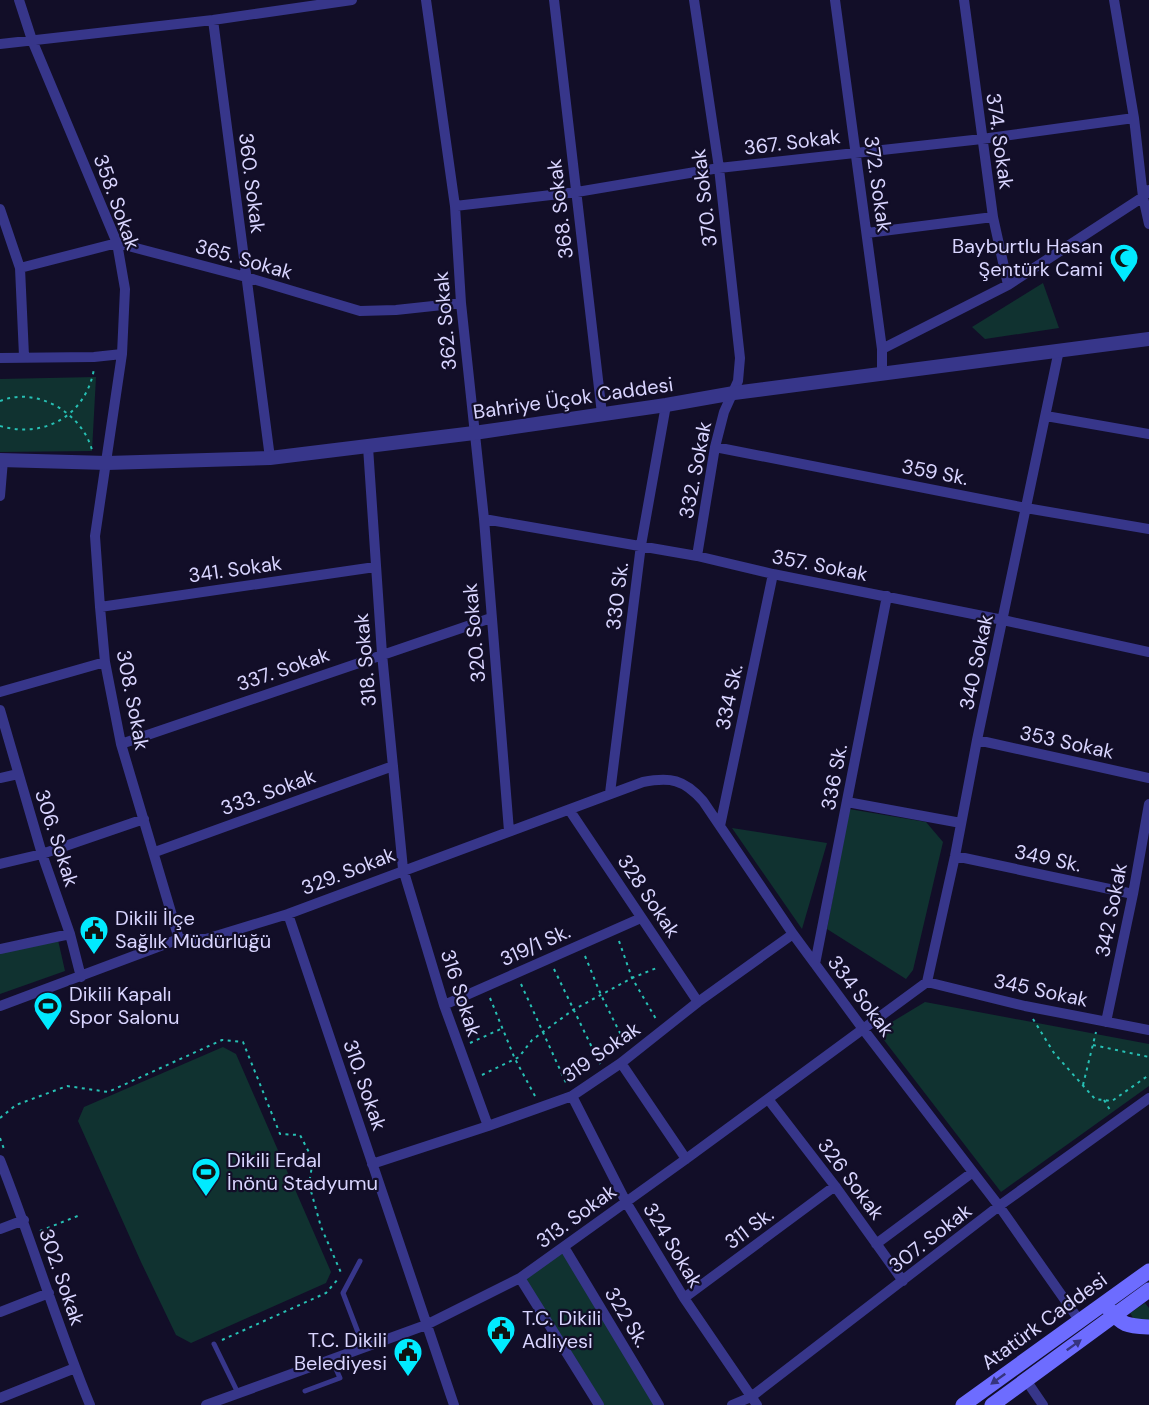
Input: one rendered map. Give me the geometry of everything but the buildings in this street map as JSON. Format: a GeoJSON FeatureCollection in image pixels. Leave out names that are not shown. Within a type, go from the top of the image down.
{"type":"FeatureCollection","features":[{"type":"Feature","properties":{"kind":"main road","name":"Atatürk Caddesi"},"geometry":{"type":"LineString","coordinates":[[992,1405],[1026,1380],[1109,1310],[1144,1275]]}},
{"type":"Feature","properties":{"kind":"main road"},"geometry":{"type":"LineString","coordinates":[[1144,1275],[1149,1291]]}},
{"type":"Feature","properties":{"kind":"main road","name":"Atatürk Caddesi"},"geometry":{"type":"LineString","coordinates":[[963,1405],[1079,1320],[1109,1310],[1149,1291]]}},
{"type":"Feature","properties":{"kind":"main road"},"geometry":{"type":"LineString","coordinates":[[1109,1310],[1128,1326],[1149,1327]]}},
{"type":"Feature","properties":{"kind":"street","name":"358. Sokak"},"geometry":{"type":"LineString","coordinates":[[19,0],[32,40],[117,243],[125,289],[122,354],[101,463]]}},
{"type":"Feature","properties":{"kind":"street"},"geometry":{"type":"LineString","coordinates":[[0,44],[213,20],[280,5],[352,0]]}},
{"type":"Feature","properties":{"kind":"street","name":"362. Sokak"},"geometry":{"type":"LineString","coordinates":[[426,0],[455,206],[461,303],[474,433]]}},
{"type":"Feature","properties":{"kind":"street","name":"368. Sokak"},"geometry":{"type":"LineString","coordinates":[[554,0],[602,414]]}},
{"type":"Feature","properties":{"kind":"street","name":"370. Sokak"},"geometry":{"type":"LineString","coordinates":[[694,0],[719,168],[740,358],[738,381],[734,393]]}},
{"type":"Feature","properties":{"kind":"street","name":"372. Sokak"},"geometry":{"type":"LineString","coordinates":[[835,0],[882,349],[882,373]]}},
{"type":"Feature","properties":{"kind":"street","name":"374. Sokak"},"geometry":{"type":"LineString","coordinates":[[964,0],[993,217],[1008,285]]}},
{"type":"Feature","properties":{"kind":"street"},"geometry":{"type":"LineString","coordinates":[[1114,0],[1149,224]]}},
{"type":"Feature","properties":{"kind":"street","name":"360. Sokak"},"geometry":{"type":"LineString","coordinates":[[213,20],[270,458]]}},
{"type":"Feature","properties":{"kind":"street","name":"367. Sokak"},"geometry":{"type":"LineString","coordinates":[[455,206],[577,192],[719,168],[981,139],[1134,118]]}},
{"type":"Feature","properties":{"kind":"street"},"geometry":{"type":"LineString","coordinates":[[882,349],[1008,285],[1146,194]]}},
{"type":"Feature","properties":{"kind":"street"},"geometry":{"type":"LineString","coordinates":[[0,210],[20,268],[24,356]]}},
{"type":"Feature","properties":{"kind":"street"},"geometry":{"type":"LineString","coordinates":[[867,233],[993,217]]}},
{"type":"Feature","properties":{"kind":"street","name":"365. Sokak"},"geometry":{"type":"LineString","coordinates":[[20,268],[117,243],[246,277],[360,311],[396,310],[461,303]]}},
{"type":"Feature","properties":{"kind":"street","name":"Bahriye Üçok Caddesi"},"geometry":{"type":"LineString","coordinates":[[1,460],[101,463],[270,458],[474,433],[734,393],[1149,339]]}},
{"type":"Feature","properties":{"kind":"street","name":"340 Sokak"},"geometry":{"type":"LineString","coordinates":[[927,982],[1059,350]]}},
{"type":"Feature","properties":{"kind":"street"},"geometry":{"type":"LineString","coordinates":[[0,358],[94,357],[122,354]]}},
{"type":"Feature","properties":{"kind":"street","name":"332. Sokak"},"geometry":{"type":"LineString","coordinates":[[697,556],[715,447],[724,412],[734,393]]}},
{"type":"Feature","properties":{"kind":"street","name":"330 Sk."},"geometry":{"type":"LineString","coordinates":[[610,793],[641,545],[666,405]]}},
{"type":"Feature","properties":{"kind":"street"},"geometry":{"type":"LineString","coordinates":[[1046,416],[1149,434]]}},
{"type":"Feature","properties":{"kind":"street","name":"320. Sokak"},"geometry":{"type":"LineString","coordinates":[[474,433],[484,519],[509,831]]}},
{"type":"Feature","properties":{"kind":"street","name":"318. Sokak"},"geometry":{"type":"LineString","coordinates":[[368,447],[382,654],[403,869]]}},
{"type":"Feature","properties":{"kind":"street","name":"359 Sk."},"geometry":{"type":"LineString","coordinates":[[715,447],[1026,508],[1149,529]]}},
{"type":"Feature","properties":{"kind":"street"},"geometry":{"type":"LineString","coordinates":[[0,496],[1,460]]}},
{"type":"Feature","properties":{"kind":"street","name":"308. Sokak"},"geometry":{"type":"LineString","coordinates":[[101,463],[94,536],[105,662],[121,744],[179,939]]}},
{"type":"Feature","properties":{"kind":"street","name":"357. Sokak"},"geometry":{"type":"LineString","coordinates":[[484,519],[697,556],[773,574],[1149,652]]}},
{"type":"Feature","properties":{"kind":"street","name":"341. Sokak"},"geometry":{"type":"LineString","coordinates":[[100,607],[375,567]]}},
{"type":"Feature","properties":{"kind":"street","name":"334 Sk."},"geometry":{"type":"LineString","coordinates":[[720,826],[773,574]]}},
{"type":"Feature","properties":{"kind":"street","name":"336 Sk."},"geometry":{"type":"LineString","coordinates":[[815,964],[887,596]]}},
{"type":"Feature","properties":{"kind":"street","name":"337. Sokak"},"geometry":{"type":"LineString","coordinates":[[121,744],[491,618]]}},
{"type":"Feature","properties":{"kind":"street"},"geometry":{"type":"LineString","coordinates":[[0,692],[105,662]]}},
{"type":"Feature","properties":{"kind":"street","name":"306. Sokak"},"geometry":{"type":"LineString","coordinates":[[0,711],[81,976]]}},
{"type":"Feature","properties":{"kind":"street","name":"353 Sokak"},"geometry":{"type":"LineString","coordinates":[[977,740],[1149,778]]}},
{"type":"Feature","properties":{"kind":"street","name":"333. Sokak"},"geometry":{"type":"LineString","coordinates":[[155,852],[393,766]]}},
{"type":"Feature","properties":{"kind":"street"},"geometry":{"type":"LineString","coordinates":[[0,778],[18,774]]}},
{"type":"Feature","properties":{"kind":"street","name":"329. Sokak"},"geometry":{"type":"LineString","coordinates":[[0,1006],[179,939],[206,939],[288,914],[403,869],[570,811],[610,793],[643,782],[672,780],[686,784],[703,801]]}},
{"type":"Feature","properties":{"kind":"street","name":"334 Sokak"},"geometry":{"type":"LineString","coordinates":[[703,801],[793,934],[999,1206],[1079,1320]]}},
{"type":"Feature","properties":{"kind":"street"},"geometry":{"type":"LineString","coordinates":[[847,802],[960,823]]}},
{"type":"Feature","properties":{"kind":"street","name":"342 Sokak"},"geometry":{"type":"LineString","coordinates":[[1102,1021],[1133,894],[1149,804]]}},
{"type":"Feature","properties":{"kind":"street","name":"328 Sokak"},"geometry":{"type":"LineString","coordinates":[[570,811],[698,1002]]}},
{"type":"Feature","properties":{"kind":"street"},"geometry":{"type":"LineString","coordinates":[[0,864],[42,854],[144,819]]}},
{"type":"Feature","properties":{"kind":"street","name":"349 Sk."},"geometry":{"type":"LineString","coordinates":[[955,856],[1133,894]]}},
{"type":"Feature","properties":{"kind":"street","name":"316 Sokak"},"geometry":{"type":"LineString","coordinates":[[403,869],[444,1005],[488,1126]]}},
{"type":"Feature","properties":{"kind":"street","name":"310. Sokak"},"geometry":{"type":"LineString","coordinates":[[288,914],[454,1405]]}},
{"type":"Feature","properties":{"kind":"street","name":"319/1 Sk."},"geometry":{"type":"LineString","coordinates":[[444,1005],[641,918]]}},
{"type":"Feature","properties":{"kind":"street"},"geometry":{"type":"LineString","coordinates":[[0,949],[70,934]]}},
{"type":"Feature","properties":{"kind":"street","name":"319 Sokak"},"geometry":{"type":"LineString","coordinates":[[372,1164],[572,1096],[621,1063],[698,1002],[793,934]]}},
{"type":"Feature","properties":{"kind":"street","name":"345 Sokak"},"geometry":{"type":"LineString","coordinates":[[927,982],[1025,1006],[1149,1030]]}},
{"type":"Feature","properties":{"kind":"street","name":"313. Sokak"},"geometry":{"type":"LineString","coordinates":[[206,1405],[426,1325],[519,1278],[687,1159],[927,982]]}},
{"type":"Feature","properties":{"kind":"street"},"geometry":{"type":"LineString","coordinates":[[621,1063],[687,1159]]}},
{"type":"Feature","properties":{"kind":"street","name":"324 Sokak"},"geometry":{"type":"LineString","coordinates":[[572,1096],[626,1202],[684,1298],[754,1401]]}},
{"type":"Feature","properties":{"kind":"street","name":"307. Sokak"},"geometry":{"type":"LineString","coordinates":[[732,1405],[754,1401],[999,1206],[1149,1098]]}},
{"type":"Feature","properties":{"kind":"street","name":"326 Sokak"},"geometry":{"type":"LineString","coordinates":[[768,1100],[835,1186],[903,1281]]}},
{"type":"Feature","properties":{"kind":"street","name":"302. Sokak"},"geometry":{"type":"LineString","coordinates":[[0,1160],[24,1220],[48,1293],[90,1405]]}},
{"type":"Feature","properties":{"kind":"street"},"geometry":{"type":"LineString","coordinates":[[876,1244],[973,1172]]}},
{"type":"Feature","properties":{"kind":"street","name":"311 Sk."},"geometry":{"type":"LineString","coordinates":[[684,1298],[835,1186]]}},
{"type":"Feature","properties":{"kind":"street"},"geometry":{"type":"LineString","coordinates":[[0,1229],[24,1220]]}},
{"type":"Feature","properties":{"kind":"street","name":"322 Sk."},"geometry":{"type":"LineString","coordinates":[[564,1247],[659,1405]]}},
{"type":"Feature","properties":{"kind":"street"},"geometry":{"type":"LineString","coordinates":[[519,1278],[599,1405]]}},
{"type":"Feature","properties":{"kind":"street"},"geometry":{"type":"LineString","coordinates":[[0,1312],[48,1293]]}},
{"type":"Feature","properties":{"kind":"street"},"geometry":{"type":"LineString","coordinates":[[0,1398],[75,1368]]}},
{"type":"Feature","properties":{"kind":"street"},"geometry":{"type":"LineString","coordinates":[[1026,1380],[1043,1405]]}},
{"type":"Feature","properties":{"kind":"street"},"geometry":{"type":"LineString","coordinates":[[238,1393],[243,1405]]}},
{"type":"Feature","properties":{"kind":"lane"},"geometry":{"type":"LineString","coordinates":[[360,1261],[343,1293],[364,1348]]}},
{"type":"Feature","properties":{"kind":"lane"},"geometry":{"type":"LineString","coordinates":[[214,1344],[238,1393]]}},
{"type":"Feature","properties":{"kind":"lane"},"geometry":{"type":"LineString","coordinates":[[305,1391],[340,1378],[332,1360]]}},
{"type":"Feature","properties":{"kind":"path"},"geometry":{"type":"LineString","coordinates":[[0,426],[22,430],[38,429],[59,422],[84,396],[94,370],[94,357]]}},
{"type":"Feature","properties":{"kind":"path"},"geometry":{"type":"LineString","coordinates":[[0,401],[21,396],[41,399],[63,410],[77,422],[101,463]]}},
{"type":"Feature","properties":{"kind":"path"},"geometry":{"type":"LineString","coordinates":[[615,929],[632,978],[663,1030]]}},
{"type":"Feature","properties":{"kind":"path"},"geometry":{"type":"LineString","coordinates":[[580,945],[601,996],[631,1055]]}},
{"type":"Feature","properties":{"kind":"path"},"geometry":{"type":"LineString","coordinates":[[549,959],[605,1074]]}},
{"type":"Feature","properties":{"kind":"path"},"geometry":{"type":"LineString","coordinates":[[471,1080],[515,1059],[542,1033],[573,1010],[632,978],[658,966],[668,973],[676,970]]}},
{"type":"Feature","properties":{"kind":"path"},"geometry":{"type":"LineString","coordinates":[[516,974],[572,1096]]}},
{"type":"Feature","properties":{"kind":"path"},"geometry":{"type":"LineString","coordinates":[[486,987],[515,1059],[540,1107]]}},
{"type":"Feature","properties":{"kind":"path"},"geometry":{"type":"LineString","coordinates":[[1025,1006],[1054,1053],[1095,1099],[1112,1101],[1149,1075]]}},
{"type":"Feature","properties":{"kind":"path"},"geometry":{"type":"LineString","coordinates":[[1083,1086],[1093,1045],[1102,1021]]}},
{"type":"Feature","properties":{"kind":"path"},"geometry":{"type":"LineString","coordinates":[[460,1048],[502,1028]]}},
{"type":"Feature","properties":{"kind":"path"},"geometry":{"type":"LineString","coordinates":[[0,1118],[16,1105],[67,1086],[108,1092],[222,1040],[243,1042],[280,1134],[300,1135],[313,1160],[309,1184],[321,1227],[342,1276],[326,1293],[214,1344]]}},
{"type":"Feature","properties":{"kind":"path"},"geometry":{"type":"LineString","coordinates":[[1093,1045],[1149,1057]]}},
{"type":"Feature","properties":{"kind":"path"},"geometry":{"type":"LineString","coordinates":[[30,1237],[80,1215]]}},
{"type":"Feature","properties":{"kind":"green space"},"geometry":{"type":"Polygon","coordinates":[[[1043,283],[1059,328],[985,339],[972,327],[1043,283]]]}},
{"type":"Feature","properties":{"kind":"green space"},"geometry":{"type":"Polygon","coordinates":[[[96,377],[92,451],[0,452],[0,379],[96,377]]]}},
{"type":"Feature","properties":{"kind":"green space"},"geometry":{"type":"Polygon","coordinates":[[[849,809],[926,822],[943,842],[913,970],[906,979],[827,929],[849,809]]]}},
{"type":"Feature","properties":{"kind":"green space"},"geometry":{"type":"Polygon","coordinates":[[[732,828],[827,843],[802,929],[732,828]]]}},
{"type":"Feature","properties":{"kind":"green space"},"geometry":{"type":"Polygon","coordinates":[[[58,940],[65,971],[0,994],[0,951],[58,940]]]}},
{"type":"Feature","properties":{"kind":"green space"},"geometry":{"type":"Polygon","coordinates":[[[925,1002],[1149,1044],[1149,1086],[1001,1192],[877,1031],[925,1002]]]}},
{"type":"Feature","properties":{"kind":"green space","name":"Dikili Erdal İnönü Stadyumu"},"geometry":{"type":"Polygon","coordinates":[[[223,1047],[236,1054],[331,1272],[326,1283],[191,1343],[176,1335],[78,1121],[84,1107],[223,1047]]]}},
{"type":"Feature","properties":{"kind":"green space"},"geometry":{"type":"Polygon","coordinates":[[[564,1247],[659,1405],[599,1405],[520,1278],[564,1247]]]}},
{"type":"Feature","properties":{"kind":"green space"},"geometry":{"type":"Polygon","coordinates":[[[1145,1303],[1149,1308],[1149,1323],[1135,1321],[1130,1313],[1145,1303]]]}},
{"type":"Feature","properties":{"kind":"place","name":"Bayburtlu Hasan Şentürk Cami"},"geometry":{"type":"Point","coordinates":[1124,284]}},
{"type":"Feature","properties":{"kind":"place","name":"Dikili İlçe Sağlık Müdürlüğü"},"geometry":{"type":"Point","coordinates":[94,956]}},
{"type":"Feature","properties":{"kind":"place","name":"Dikili Kapalı Spor Salonu"},"geometry":{"type":"Point","coordinates":[48,1032]}},
{"type":"Feature","properties":{"kind":"place","name":"Dikili Erdal İnönü Stadyumu"},"geometry":{"type":"Point","coordinates":[206,1198]}},
{"type":"Feature","properties":{"kind":"place","name":"T.C. Dikili Adliyesi"},"geometry":{"type":"Point","coordinates":[501,1356]}},
{"type":"Feature","properties":{"kind":"place","name":"T.C. Dikili Belediyesi"},"geometry":{"type":"Point","coordinates":[408,1378]}}]}
